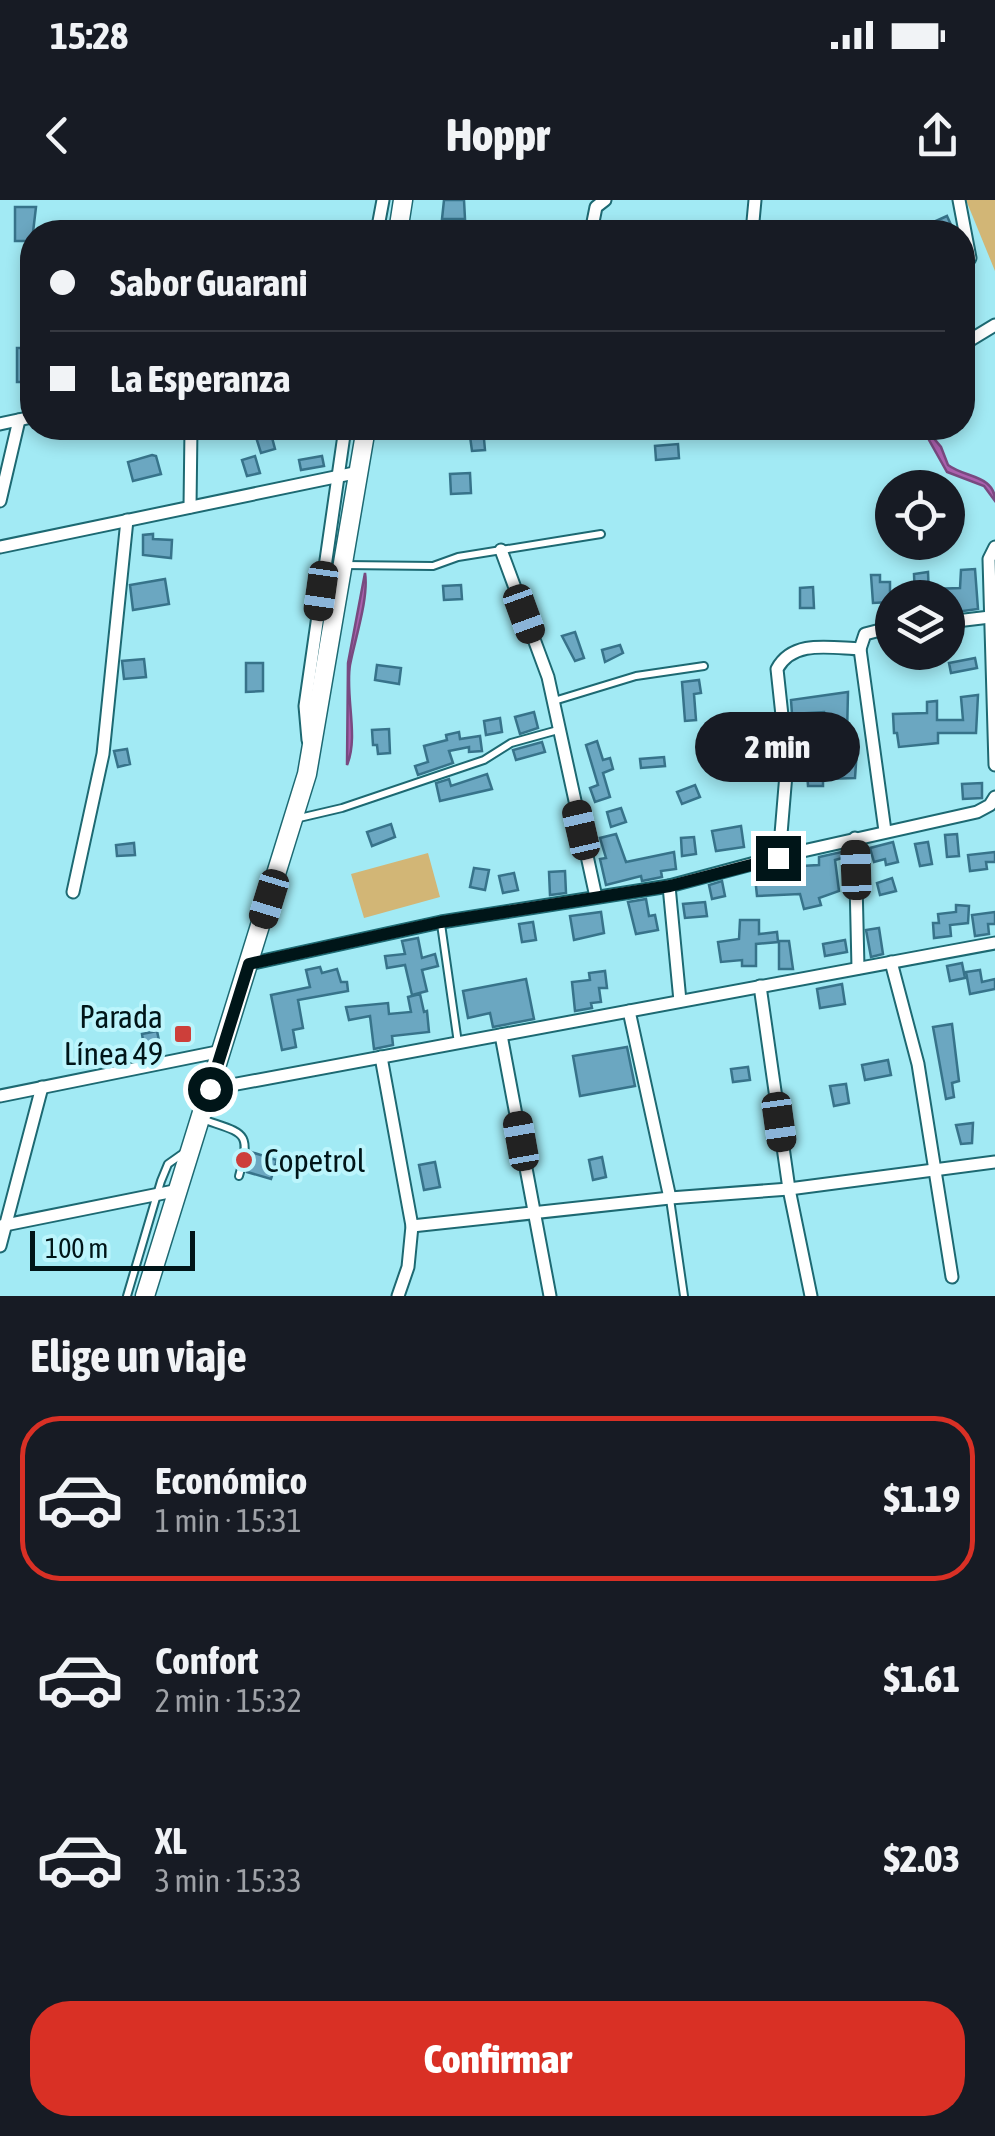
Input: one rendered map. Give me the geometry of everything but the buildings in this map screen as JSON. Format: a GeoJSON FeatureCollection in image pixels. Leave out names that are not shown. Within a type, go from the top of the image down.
{"type":"FeatureCollection","features":[{"type":"Feature","properties":{"kind":"main road"},"geometry":{"type":"LineString","coordinates":[[145,1296],[178,1190],[193,1165],[201,1119],[310,760],[364,440]]}},
{"type":"Feature","properties":{"kind":"street"},"geometry":{"type":"LineString","coordinates":[[0,501],[20,437]]}},
{"type":"Feature","properties":{"kind":"street"},"geometry":{"type":"LineString","coordinates":[[190,440],[190,507]]}},
{"type":"Feature","properties":{"kind":"street"},"geometry":{"type":"LineString","coordinates":[[310,760],[305,706],[343,440]]}},
{"type":"Feature","properties":{"kind":"street"},"geometry":{"type":"LineString","coordinates":[[0,534],[0,547],[359,472]]}},
{"type":"Feature","properties":{"kind":"street"},"geometry":{"type":"LineString","coordinates":[[73,892],[103,754],[127,520]]}},
{"type":"Feature","properties":{"kind":"street"},"geometry":{"type":"LineString","coordinates":[[995,547],[989,559],[995,764]]}},
{"type":"Feature","properties":{"kind":"street"},"geometry":{"type":"LineString","coordinates":[[502,550],[554,701],[596,896]]}},
{"type":"Feature","properties":{"kind":"street"},"geometry":{"type":"LineString","coordinates":[[965,620],[990,617]]}},
{"type":"Feature","properties":{"kind":"street"},"geometry":{"type":"LineString","coordinates":[[875,631],[865,634],[860,649],[885,831]]}},
{"type":"Feature","properties":{"kind":"street"},"geometry":{"type":"LineString","coordinates":[[778,858],[786,762],[777,668],[791,651],[860,649]]}},
{"type":"Feature","properties":{"kind":"street"},"geometry":{"type":"LineString","coordinates":[[249,964],[441,922],[670,886],[855,838],[978,812],[995,797]]}},
{"type":"Feature","properties":{"kind":"street"},"geometry":{"type":"LineString","coordinates":[[855,838],[858,968]]}},
{"type":"Feature","properties":{"kind":"street"},"geometry":{"type":"LineString","coordinates":[[670,886],[680,1001]]}},
{"type":"Feature","properties":{"kind":"street"},"geometry":{"type":"LineString","coordinates":[[210,1089],[995,942]]}},
{"type":"Feature","properties":{"kind":"street"},"geometry":{"type":"LineString","coordinates":[[891,962],[918,1064],[952,1278]]}},
{"type":"Feature","properties":{"kind":"street"},"geometry":{"type":"LineString","coordinates":[[760,986],[788,1189],[811,1296]]}},
{"type":"Feature","properties":{"kind":"street"},"geometry":{"type":"LineString","coordinates":[[629,1011],[670,1198]]}},
{"type":"Feature","properties":{"kind":"street"},"geometry":{"type":"LineString","coordinates":[[501,1035],[550,1296]]}},
{"type":"Feature","properties":{"kind":"street"},"geometry":{"type":"LineString","coordinates":[[0,1096],[222,1051]]}},
{"type":"Feature","properties":{"kind":"street"},"geometry":{"type":"LineString","coordinates":[[381,1057],[412,1226],[408,1267],[398,1296]]}},
{"type":"Feature","properties":{"kind":"street"},"geometry":{"type":"LineString","coordinates":[[0,1246],[42,1088]]}},
{"type":"Feature","properties":{"kind":"street"},"geometry":{"type":"LineString","coordinates":[[412,1226],[788,1189],[995,1162]]}},
{"type":"Feature","properties":{"kind":"street"},"geometry":{"type":"LineString","coordinates":[[3,1225],[178,1190]]}},
{"type":"Feature","properties":{"kind":"lane"},"geometry":{"type":"LineString","coordinates":[[344,564],[433,566],[458,556],[601,534]]}},
{"type":"Feature","properties":{"kind":"lane"},"geometry":{"type":"LineString","coordinates":[[554,701],[636,676],[704,666]]}},
{"type":"Feature","properties":{"kind":"lane"},"geometry":{"type":"LineString","coordinates":[[294,819],[342,808],[484,760],[510,743],[558,730]]}},
{"type":"Feature","properties":{"kind":"lane"},"geometry":{"type":"LineString","coordinates":[[441,922],[458,1042]]}},
{"type":"Feature","properties":{"kind":"lane"},"geometry":{"type":"LineString","coordinates":[[201,1119],[238,1132],[244,1139],[247,1148],[238,1176]]}},
{"type":"Feature","properties":{"kind":"lane"},"geometry":{"type":"LineString","coordinates":[[127,1296],[168,1164],[195,1140]]}},
{"type":"Feature","properties":{"kind":"lane"},"geometry":{"type":"LineString","coordinates":[[670,1198],[684,1296]]}},
{"type":"Feature","properties":{"kind":"shaded area"},"geometry":{"type":"Polygon","coordinates":[[[966,200],[995,200],[995,271],[975,220],[966,200]]]}},
{"type":"Feature","properties":{"kind":"shaded area"},"geometry":{"type":"Polygon","coordinates":[[[929,440],[935,440],[948,465],[955,469],[946,470],[929,440]]]}},
{"type":"Feature","properties":{"kind":"shaded area"},"geometry":{"type":"Polygon","coordinates":[[[965,473],[990,486],[995,501],[984,486],[965,479],[965,473]]]}},
{"type":"Feature","properties":{"kind":"shaded area"},"geometry":{"type":"Polygon","coordinates":[[[365,573],[363,606],[350,665],[352,742],[347,765],[348,663],[365,573]]]}},
{"type":"Feature","properties":{"kind":"shaded area"},"geometry":{"type":"Polygon","coordinates":[[[428,853],[440,897],[364,918],[351,874],[428,853]]]}},
{"type":"Feature","properties":{"kind":"place","name":"Parada Línea 49"},"geometry":{"type":"Point","coordinates":[183,1034]}},
{"type":"Feature","properties":{"kind":"place","name":"Copetrol"},"geometry":{"type":"Point","coordinates":[244,1160]}},
{"type":"Feature","properties":{"kind":"route"},"geometry":{"type":"LineString","coordinates":[[210,1089],[249,964],[441,922],[670,886],[778,858]]}}]}
